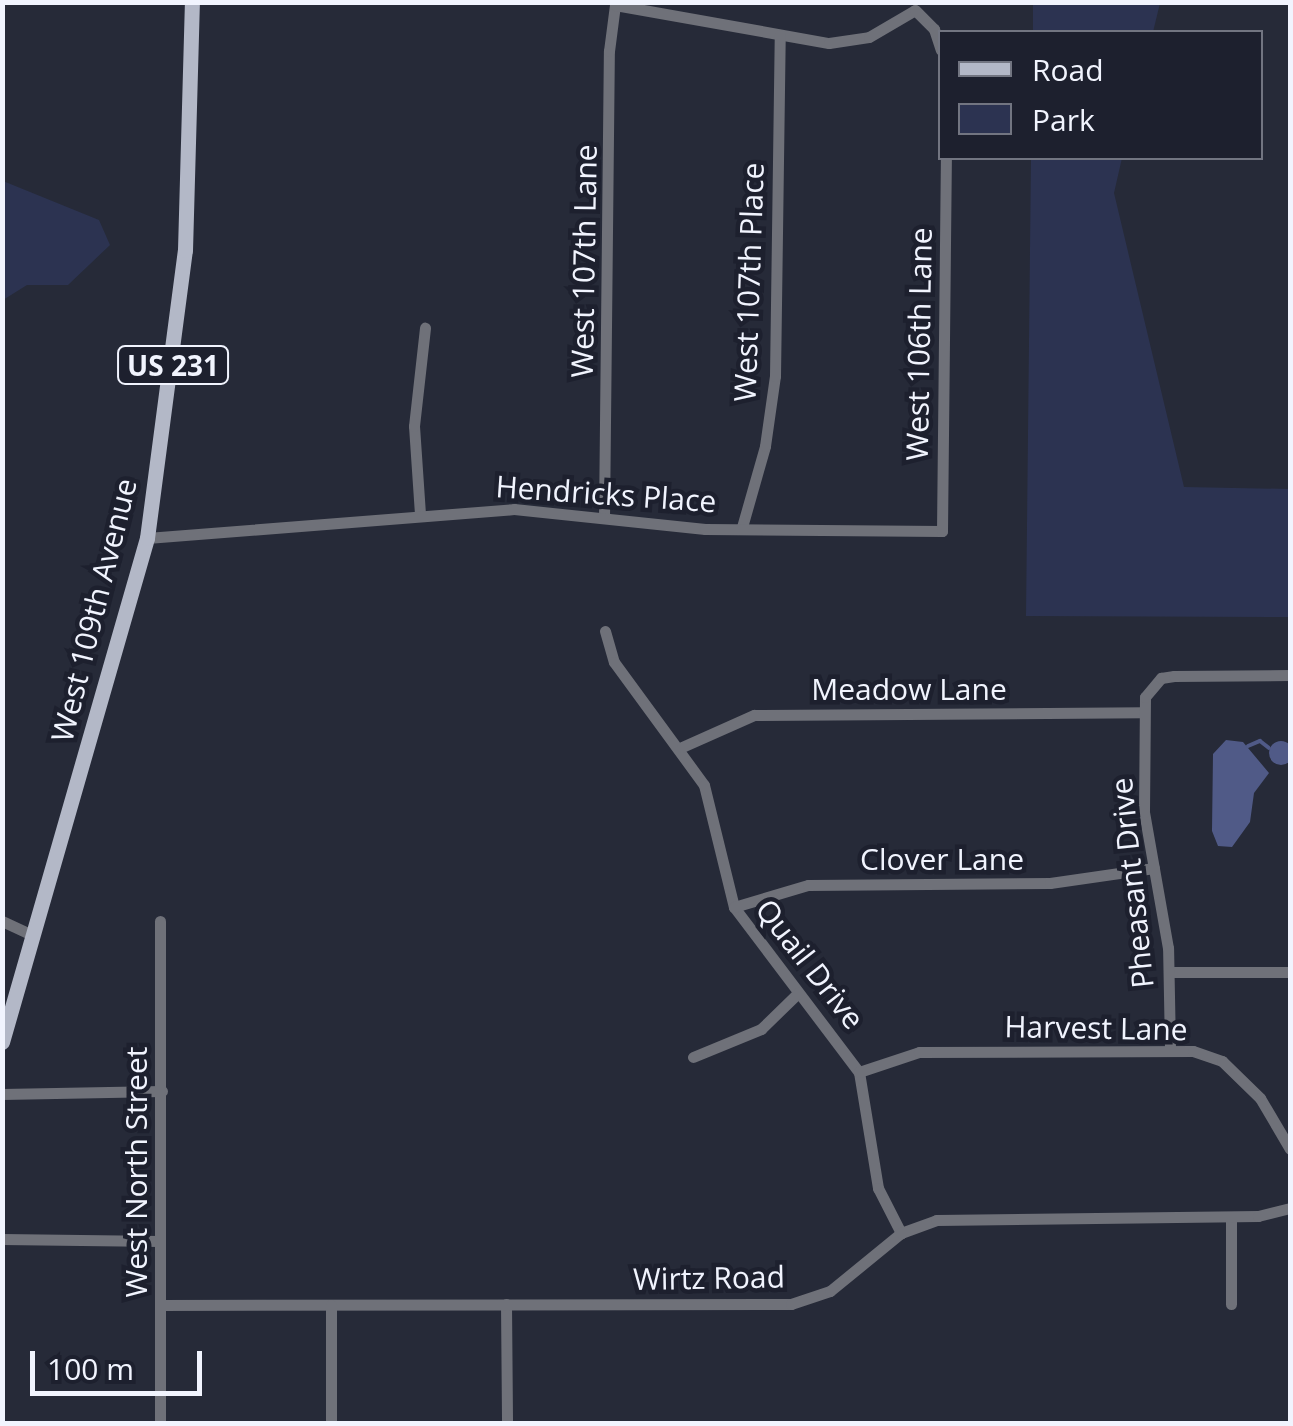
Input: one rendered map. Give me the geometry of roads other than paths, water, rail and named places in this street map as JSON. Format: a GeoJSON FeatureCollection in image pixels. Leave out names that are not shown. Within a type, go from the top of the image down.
{"type":"FeatureCollection","features":[{"type":"Feature","properties":{"kind":"main road","name":"West 109th Avenue"},"geometry":{"type":"LineString","coordinates":[[2,1042],[147,538],[185,250],[192,2]]}},
{"type":"Feature","properties":{"kind":"street"},"geometry":{"type":"LineString","coordinates":[[615,4],[829,43],[870,36],[916,10],[934,29],[938,43]]}},
{"type":"Feature","properties":{"kind":"street","name":"West 107th Lane"},"geometry":{"type":"LineString","coordinates":[[604,518],[612,196],[608,52],[615,4]]}},
{"type":"Feature","properties":{"kind":"street","name":"West 107th Place"},"geometry":{"type":"LineString","coordinates":[[742,527],[765,446],[775,376],[780,34]]}},
{"type":"Feature","properties":{"kind":"street","name":"West 106th Lane"},"geometry":{"type":"LineString","coordinates":[[942,531],[946,160]]}},
{"type":"Feature","properties":{"kind":"street"},"geometry":{"type":"LineString","coordinates":[[420,514],[414,426],[425,328]]}},
{"type":"Feature","properties":{"kind":"street","name":"Hendricks Place"},"geometry":{"type":"LineString","coordinates":[[147,538],[514,509],[742,527],[942,531]]}},
{"type":"Feature","properties":{"kind":"street","name":"Quail Drive"},"geometry":{"type":"LineString","coordinates":[[605,631],[614,662],[682,747],[704,785],[734,908],[859,1072],[878,1188],[902,1233]]}},
{"type":"Feature","properties":{"kind":"street"},"geometry":{"type":"LineString","coordinates":[[1143,712],[1161,678],[1290,675]]}},
{"type":"Feature","properties":{"kind":"street","name":"Meadow Lane"},"geometry":{"type":"LineString","coordinates":[[682,747],[754,715],[1143,712]]}},
{"type":"Feature","properties":{"kind":"street","name":"Pheasant Drive"},"geometry":{"type":"LineString","coordinates":[[1143,712],[1144,812],[1168,972],[1170,1048]]}},
{"type":"Feature","properties":{"kind":"street","name":"Clover Lane"},"geometry":{"type":"LineString","coordinates":[[734,908],[808,885],[1050,883],[1154,868]]}},
{"type":"Feature","properties":{"kind":"street"},"geometry":{"type":"LineString","coordinates":[[2,921],[34,936]]}},
{"type":"Feature","properties":{"kind":"street","name":"West North Street"},"geometry":{"type":"LineString","coordinates":[[160,921],[160,1424]]}},
{"type":"Feature","properties":{"kind":"street"},"geometry":{"type":"LineString","coordinates":[[1168,972],[1290,972]]}},
{"type":"Feature","properties":{"kind":"street"},"geometry":{"type":"LineString","coordinates":[[693,1057],[760,1028],[798,994]]}},
{"type":"Feature","properties":{"kind":"street","name":"Harvest Lane"},"geometry":{"type":"LineString","coordinates":[[859,1072],[919,1052],[1170,1048],[1222,1061],[1260,1098],[1290,1148]]}},
{"type":"Feature","properties":{"kind":"street"},"geometry":{"type":"LineString","coordinates":[[2,1094],[162,1091]]}},
{"type":"Feature","properties":{"kind":"street","name":"Wirtz Road"},"geometry":{"type":"LineString","coordinates":[[161,1305],[801,1302],[830,1291],[902,1233],[964,1218],[1231,1217],[1290,1208]]}},
{"type":"Feature","properties":{"kind":"street"},"geometry":{"type":"LineString","coordinates":[[1231,1217],[1232,1304]]}},
{"type":"Feature","properties":{"kind":"street"},"geometry":{"type":"LineString","coordinates":[[2,1238],[160,1241]]}},
{"type":"Feature","properties":{"kind":"street"},"geometry":{"type":"LineString","coordinates":[[331,1304],[331,1424]]}},
{"type":"Feature","properties":{"kind":"street"},"geometry":{"type":"LineString","coordinates":[[506,1304],[507,1424]]}},
{"type":"Feature","properties":{"kind":"waterway"},"geometry":{"type":"LineString","coordinates":[[1248,746],[1260,741],[1269,748]]}}]}
